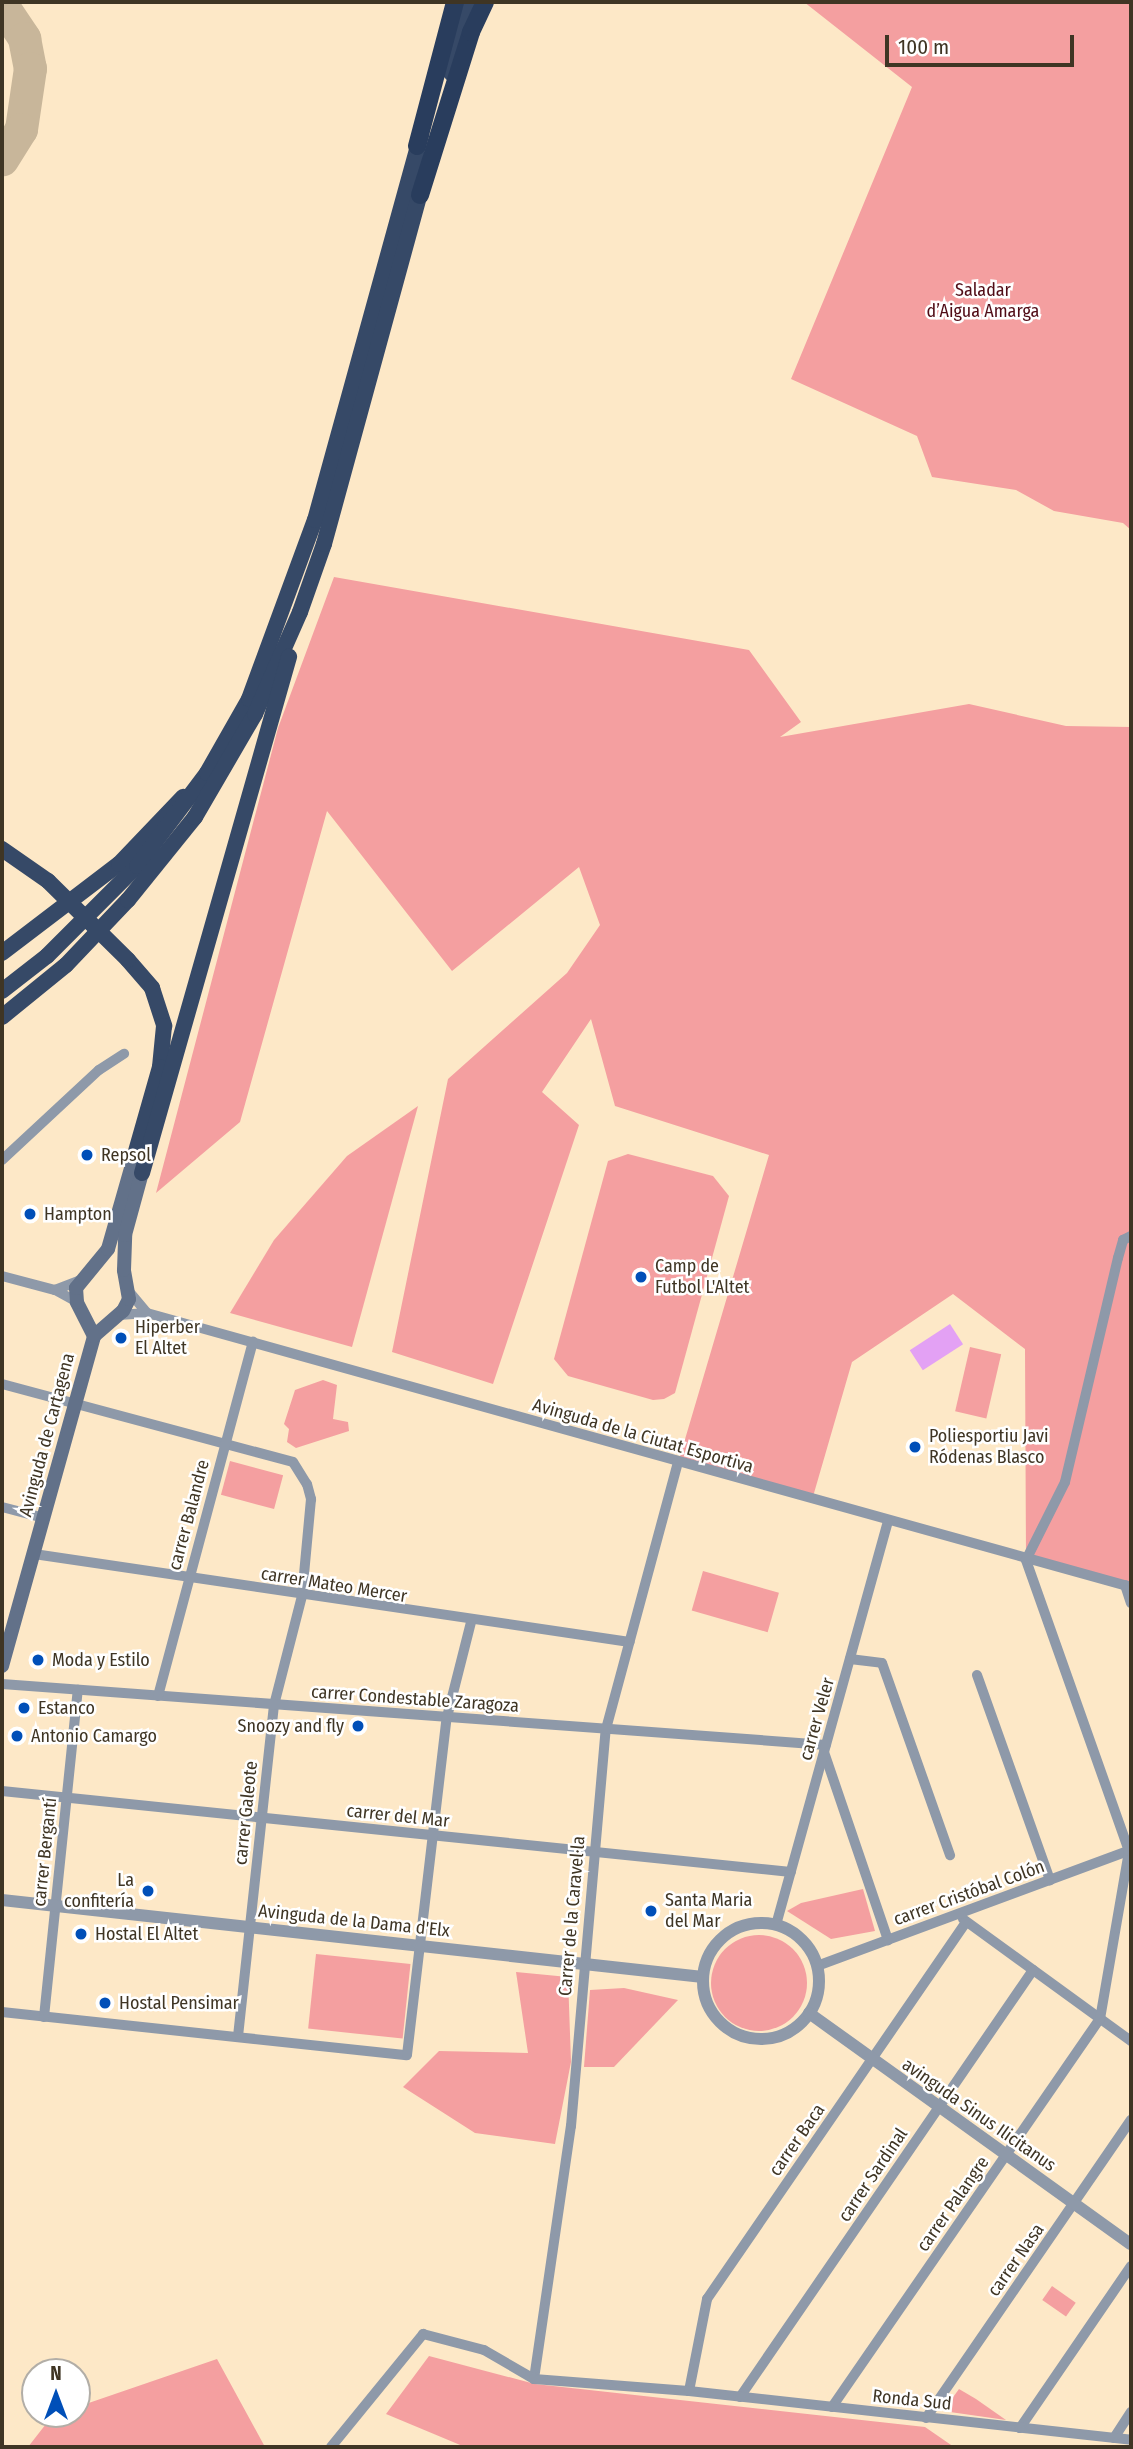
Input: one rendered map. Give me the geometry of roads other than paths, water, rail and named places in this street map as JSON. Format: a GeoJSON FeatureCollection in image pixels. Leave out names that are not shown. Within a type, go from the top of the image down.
{"type":"FeatureCollection","features":[{"type":"Feature","properties":{"kind":"highway"},"geometry":{"type":"LineString","coordinates":[[2,991],[47,956],[111,894],[176,820],[207,773],[249,698],[302,561],[455,2]]}},
{"type":"Feature","properties":{"kind":"highway"},"geometry":{"type":"LineString","coordinates":[[417,146],[466,2]]}},
{"type":"Feature","properties":{"kind":"highway"},"geometry":{"type":"LineString","coordinates":[[142,1173],[300,612],[340,490],[420,195],[466,2]]}},
{"type":"Feature","properties":{"kind":"highway"},"geometry":{"type":"LineString","coordinates":[[420,195],[471,32],[485,2]]}},
{"type":"Feature","properties":{"kind":"highway"},"geometry":{"type":"LineString","coordinates":[[2,1017],[99,933],[176,843],[226,768],[300,612]]}},
{"type":"Feature","properties":{"kind":"highway"},"geometry":{"type":"LineString","coordinates":[[2,953],[119,864],[207,773]]}},
{"type":"Feature","properties":{"kind":"highway"},"geometry":{"type":"LineString","coordinates":[[2,849],[48,881],[128,960],[152,988],[164,1026],[160,1066],[135,1151]]}},
{"type":"Feature","properties":{"kind":"main road"},"geometry":{"type":"LineString","coordinates":[[135,1151],[111,1241],[95,1267],[79,1281],[77,1302],[88,1316],[94,1336],[113,1317],[128,1286],[125,1235],[142,1173]]}},
{"type":"Feature","properties":{"kind":"main road"},"geometry":{"type":"LineString","coordinates":[[95,1267],[112,1268],[128,1286]]}},
{"type":"Feature","properties":{"kind":"main road"},"geometry":{"type":"LineString","coordinates":[[88,1316],[113,1317]]}},
{"type":"Feature","properties":{"kind":"main road","name":"Avinguda de Cartagena"},"geometry":{"type":"LineString","coordinates":[[2,1666],[94,1336]]}},
{"type":"Feature","properties":{"kind":"street"},"geometry":{"type":"LineString","coordinates":[[2,1160],[99,1070],[124,1054]]}},
{"type":"Feature","properties":{"kind":"street"},"geometry":{"type":"LineString","coordinates":[[1100,2019],[1130,1850],[1026,1560],[1065,1482],[1118,1258],[1124,1240],[1131,1236]]}},
{"type":"Feature","properties":{"kind":"street"},"geometry":{"type":"LineString","coordinates":[[2,1276],[55,1290],[77,1302]]}},
{"type":"Feature","properties":{"kind":"street"},"geometry":{"type":"LineString","coordinates":[[55,1290],[79,1281]]}},
{"type":"Feature","properties":{"kind":"street"},"geometry":{"type":"LineString","coordinates":[[113,1317],[147,1313],[128,1286]]}},
{"type":"Feature","properties":{"kind":"street","name":"Avinguda de la Ciutat Esportiva"},"geometry":{"type":"LineString","coordinates":[[147,1313],[1026,1560],[1128,1586]]}},
{"type":"Feature","properties":{"kind":"street","name":"carrer Balandre"},"geometry":{"type":"LineString","coordinates":[[158,1696],[253,1342]]}},
{"type":"Feature","properties":{"kind":"street"},"geometry":{"type":"LineString","coordinates":[[2,1384],[224,1446]]}},
{"type":"Feature","properties":{"kind":"street","name":"carrer Galeote"},"geometry":{"type":"LineString","coordinates":[[224,1446],[293,1462],[303,1472],[311,1499],[302,1596],[274,1705],[238,2037]]}},
{"type":"Feature","properties":{"kind":"street","name":"Carrer de la Caravel·la"},"geometry":{"type":"LineString","coordinates":[[534,2379],[571,2126],[582,1964],[606,1729],[678,1463]]}},
{"type":"Feature","properties":{"kind":"street"},"geometry":{"type":"LineString","coordinates":[[2,1507],[44,1518]]}},
{"type":"Feature","properties":{"kind":"street","name":"carrer Veler"},"geometry":{"type":"LineString","coordinates":[[776,1925],[888,1521]]}},
{"type":"Feature","properties":{"kind":"street","name":"carrer Mateo Mercer"},"geometry":{"type":"LineString","coordinates":[[34,1555],[471,1622],[630,1642]]}},
{"type":"Feature","properties":{"kind":"street"},"geometry":{"type":"LineString","coordinates":[[1128,1586],[1131,1603]]}},
{"type":"Feature","properties":{"kind":"street"},"geometry":{"type":"LineString","coordinates":[[2,2012],[407,2054],[447,1717],[471,1622]]}},
{"type":"Feature","properties":{"kind":"street"},"geometry":{"type":"LineString","coordinates":[[850,1659],[882,1663],[950,1855]]}},
{"type":"Feature","properties":{"kind":"street"},"geometry":{"type":"LineString","coordinates":[[977,1675],[1050,1880]]}},
{"type":"Feature","properties":{"kind":"street","name":"carrer Condestable Zaragoza"},"geometry":{"type":"LineString","coordinates":[[2,1684],[606,1729],[825,1749]]}},
{"type":"Feature","properties":{"kind":"street","name":"carrer Bergantí"},"geometry":{"type":"LineString","coordinates":[[44,2017],[78,1690]]}},
{"type":"Feature","properties":{"kind":"street"},"geometry":{"type":"LineString","coordinates":[[825,1749],[888,1940]]}},
{"type":"Feature","properties":{"kind":"street","name":"carrer del Mar"},"geometry":{"type":"LineString","coordinates":[[2,1791],[790,1871]]}},
{"type":"Feature","properties":{"kind":"street","name":"carrer Cristóbal Colón"},"geometry":{"type":"LineString","coordinates":[[817,1966],[1130,1850]]}},
{"type":"Feature","properties":{"kind":"street","name":"Avinguda de la Dama d'Elx"},"geometry":{"type":"LineString","coordinates":[[2,1900],[703,1977]]}},
{"type":"Feature","properties":{"kind":"street"},"geometry":{"type":"LineString","coordinates":[[957,1914],[1131,2041]]}},
{"type":"Feature","properties":{"kind":"street","name":"carrer Baca"},"geometry":{"type":"LineString","coordinates":[[689,2391],[708,2299],[967,1922]]}},
{"type":"Feature","properties":{"kind":"street"},"geometry":{"type":"LineString","coordinates":[[748,1924],[776,1925],[802,1940],[817,1966],[818,1991],[809,2013],[781,2035],[746,2037],[722,2024],[711,2011],[703,1977],[711,1950],[731,1931],[748,1924]]}},
{"type":"Feature","properties":{"kind":"street","name":"carrer Sardinal"},"geometry":{"type":"LineString","coordinates":[[740,2397],[1033,1970]]}},
{"type":"Feature","properties":{"kind":"street","name":"avinguda Sinus Ilicitanus"},"geometry":{"type":"LineString","coordinates":[[809,2013],[1131,2244]]}},
{"type":"Feature","properties":{"kind":"street","name":"carrer Palangre"},"geometry":{"type":"LineString","coordinates":[[832,2407],[1100,2019]]}},
{"type":"Feature","properties":{"kind":"street","name":"carrer Nasa"},"geometry":{"type":"LineString","coordinates":[[926,2418],[1131,2120]]}},
{"type":"Feature","properties":{"kind":"street"},"geometry":{"type":"LineString","coordinates":[[1020,2428],[1131,2266]]}},
{"type":"Feature","properties":{"kind":"street"},"geometry":{"type":"LineString","coordinates":[[331,2447],[423,2334],[484,2350],[534,2379]]}},
{"type":"Feature","properties":{"kind":"street","name":"Ronda Sud"},"geometry":{"type":"LineString","coordinates":[[534,2379],[689,2391],[1131,2440]]}},
{"type":"Feature","properties":{"kind":"street"},"geometry":{"type":"LineString","coordinates":[[1114,2438],[1131,2412]]}},
{"type":"Feature","properties":{"kind":"place","name":"Repsol"},"geometry":{"type":"Point","coordinates":[87,1155]}},
{"type":"Feature","properties":{"kind":"place","name":"Hampton"},"geometry":{"type":"Point","coordinates":[30,1214]}},
{"type":"Feature","properties":{"kind":"place","name":"Camp de Futbol L'Altet"},"geometry":{"type":"Point","coordinates":[641,1277]}},
{"type":"Feature","properties":{"kind":"place","name":"Hiperber El Altet"},"geometry":{"type":"Point","coordinates":[121,1338]}},
{"type":"Feature","properties":{"kind":"place","name":"Poliesportiu Javi Ródenas Blasco"},"geometry":{"type":"Point","coordinates":[915,1447]}},
{"type":"Feature","properties":{"kind":"place","name":"Moda y Estilo"},"geometry":{"type":"Point","coordinates":[38,1660]}},
{"type":"Feature","properties":{"kind":"place","name":"Estanco"},"geometry":{"type":"Point","coordinates":[24,1708]}},
{"type":"Feature","properties":{"kind":"place","name":"Snoozy and fly"},"geometry":{"type":"Point","coordinates":[358,1726]}},
{"type":"Feature","properties":{"kind":"place","name":"Antonio Camargo"},"geometry":{"type":"Point","coordinates":[17,1736]}},
{"type":"Feature","properties":{"kind":"place","name":"La confitería"},"geometry":{"type":"Point","coordinates":[148,1891]}},
{"type":"Feature","properties":{"kind":"place","name":"Santa Maria del Mar"},"geometry":{"type":"Point","coordinates":[651,1911]}},
{"type":"Feature","properties":{"kind":"place","name":"Hostal El Altet"},"geometry":{"type":"Point","coordinates":[81,1934]}},
{"type":"Feature","properties":{"kind":"place","name":"Hostal Pensimar"},"geometry":{"type":"Point","coordinates":[105,2003]}},
{"type":"Feature","properties":{"kind":"park label","name":"Saladar d’Aigua Amarga"},"geometry":{"type":"Point","coordinates":[983,301]}}]}
